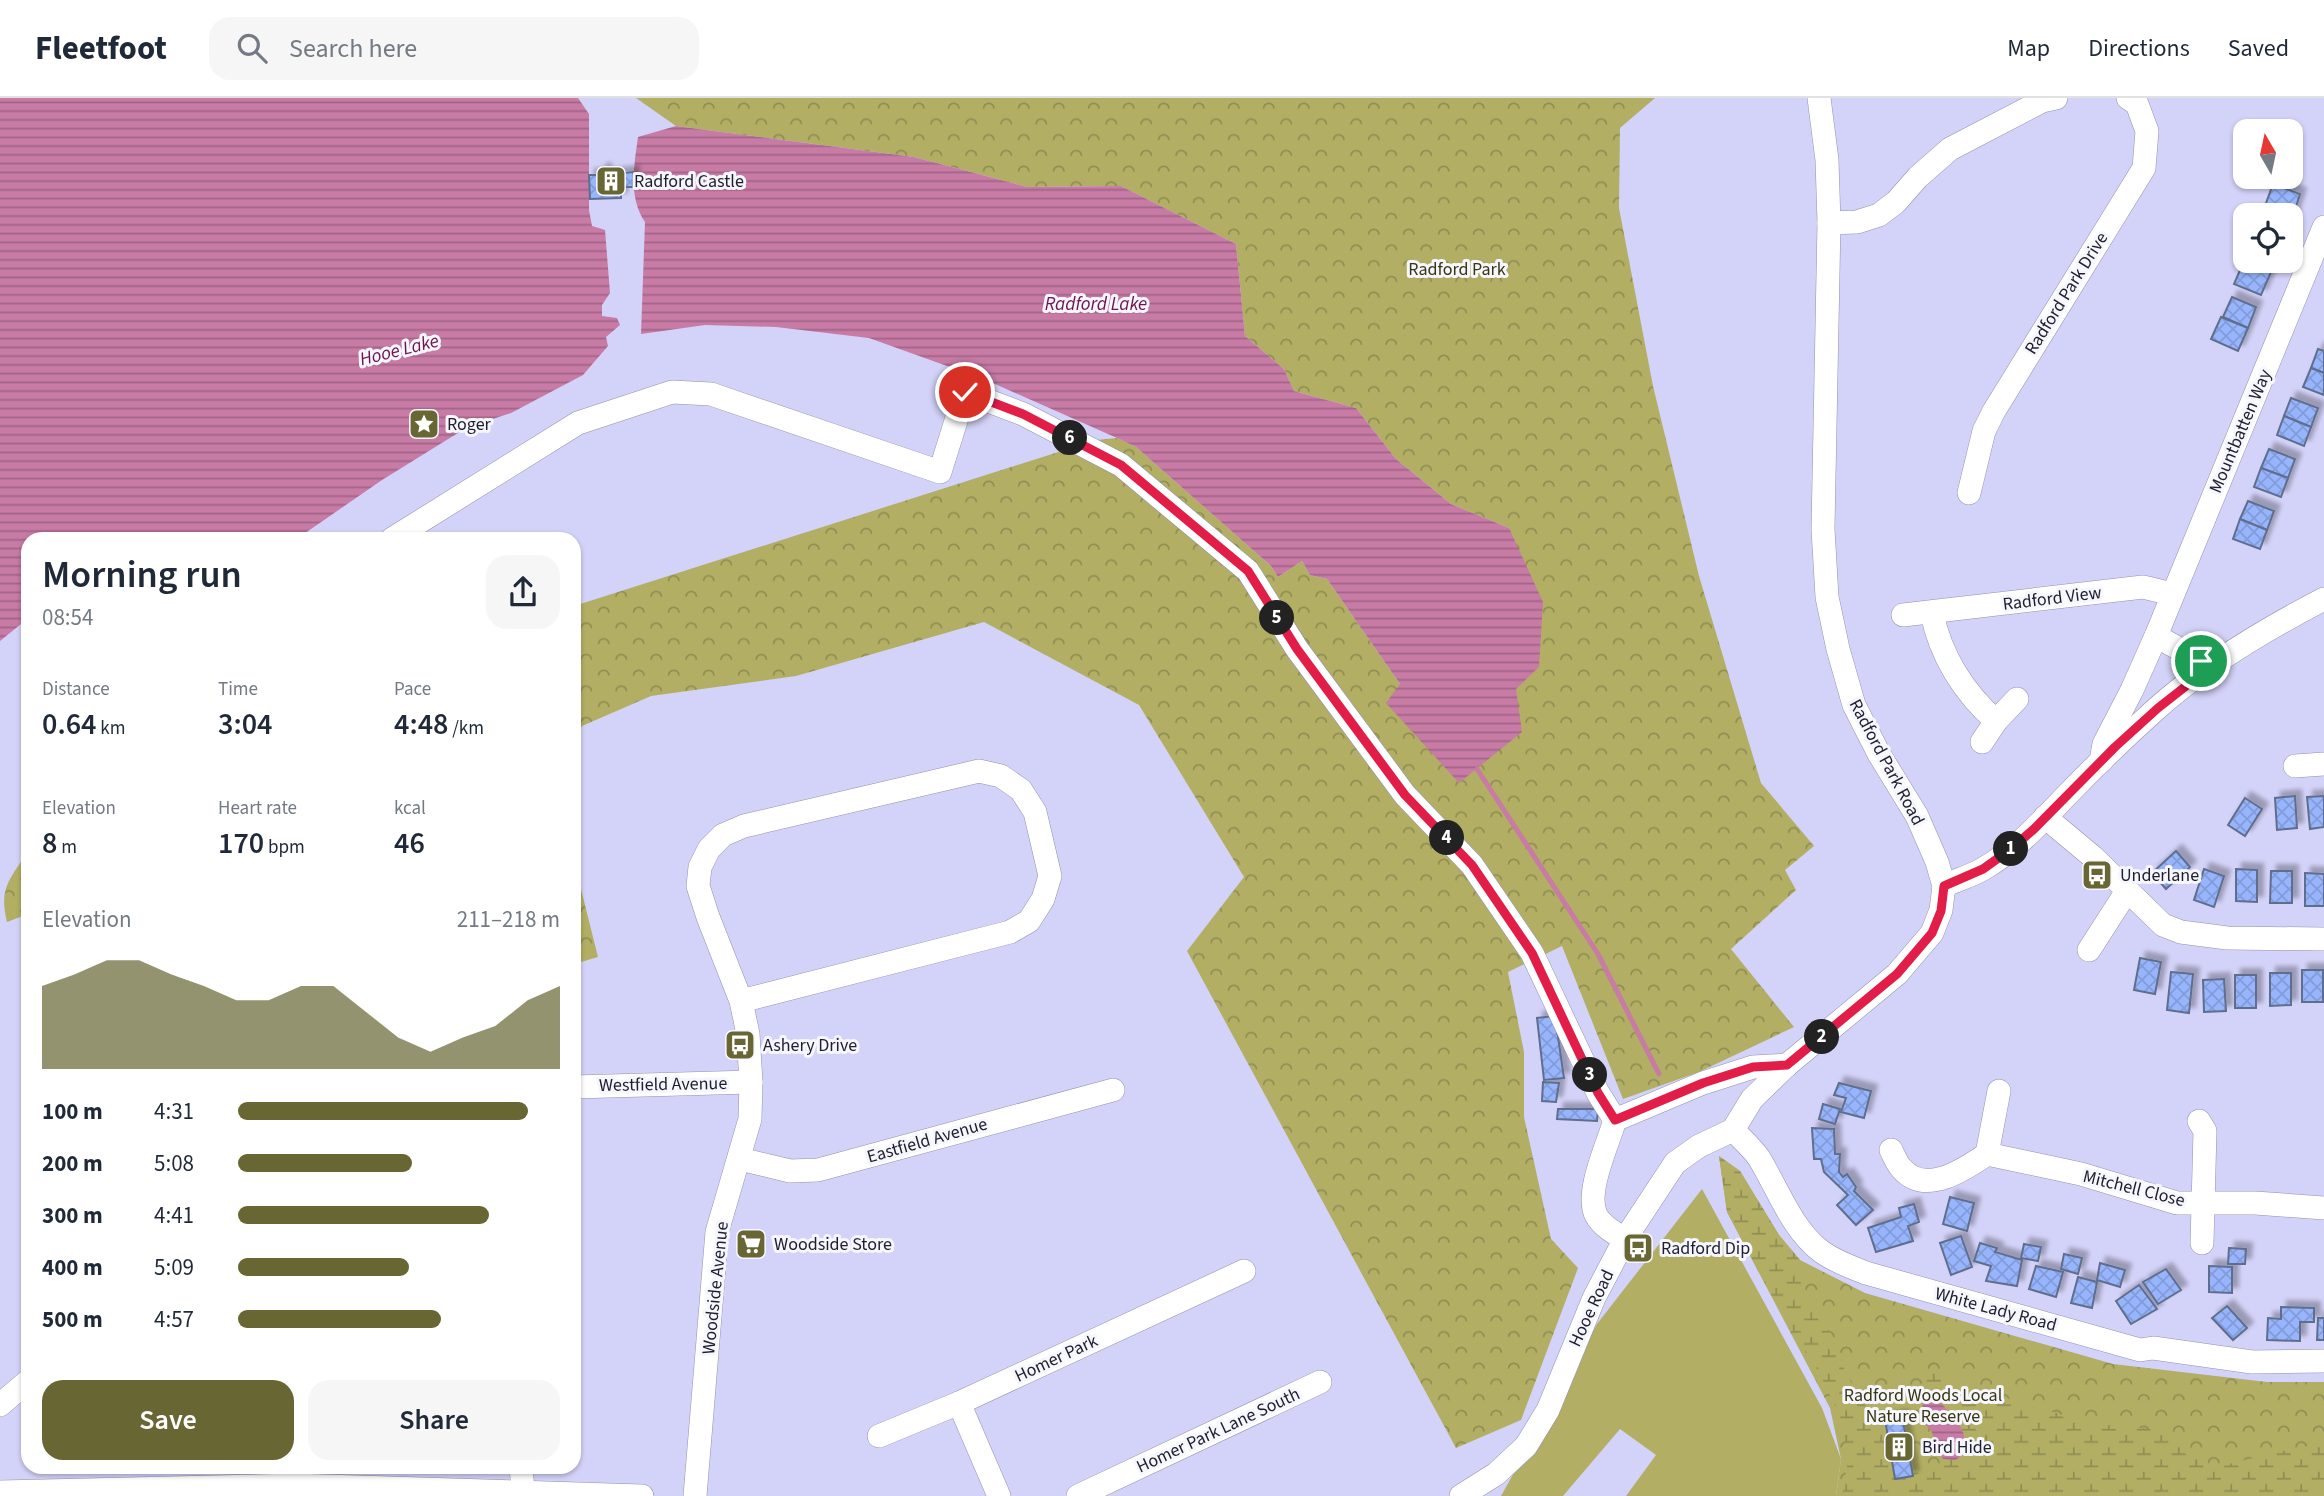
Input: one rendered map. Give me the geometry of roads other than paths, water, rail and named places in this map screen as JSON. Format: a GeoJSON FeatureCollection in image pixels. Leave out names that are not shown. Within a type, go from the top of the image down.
{"type":"FeatureCollection","features":[{"type":"Feature","properties":{"kind":"street","name":"Radford Park Road"},"geometry":{"type":"LineString","coordinates":[[1733,1130],[1752,1099],[1787,1065],[1897,974],[1932,933],[1941,911],[1944,886],[1937,862],[1917,816],[1879,754],[1854,705],[1827,597],[1823,529],[1829,223],[1827,160],[1819,98]]}},
{"type":"Feature","properties":{"kind":"street"},"geometry":{"type":"LineString","coordinates":[[1829,223],[1857,222],[1879,215],[1950,149],[2042,101],[2056,98]]}},
{"type":"Feature","properties":{"kind":"street","name":"Radford Park Drive"},"geometry":{"type":"LineString","coordinates":[[1969,493],[1984,431],[1994,411],[2144,168],[2147,131],[2137,104],[2128,98]]}},
{"type":"Feature","properties":{"kind":"street","name":"Mountbatten Way"},"geometry":{"type":"LineString","coordinates":[[2101,761],[2104,744],[2156,636],[2324,227]]}},
{"type":"Feature","properties":{"kind":"street"},"geometry":{"type":"LineString","coordinates":[[403,532],[578,423],[672,392],[711,394],[940,472],[965,392],[1023,414],[1121,465],[1248,571],[1297,649],[1405,795],[1472,865],[1532,953],[1598,1093],[1615,1120],[1592,1202],[1597,1217],[1610,1230],[1625,1239]]}},
{"type":"Feature","properties":{"kind":"street","name":"Radford View"},"geometry":{"type":"LineString","coordinates":[[1903,615],[2143,587],[2172,594]]}},
{"type":"Feature","properties":{"kind":"street"},"geometry":{"type":"LineString","coordinates":[[1944,886],[1983,869],[2011,849],[2158,708],[2209,668],[2258,634],[2324,599]]}},
{"type":"Feature","properties":{"kind":"street"},"geometry":{"type":"LineString","coordinates":[[1932,612],[1936,638],[1945,657],[1982,709],[1997,721]]}},
{"type":"Feature","properties":{"kind":"street"},"geometry":{"type":"LineString","coordinates":[[2156,636],[2209,668]]}},
{"type":"Feature","properties":{"kind":"street"},"geometry":{"type":"LineString","coordinates":[[1982,742],[2017,699]]}},
{"type":"Feature","properties":{"kind":"street"},"geometry":{"type":"LineString","coordinates":[[2295,766],[2324,764]]}},
{"type":"Feature","properties":{"kind":"street"},"geometry":{"type":"LineString","coordinates":[[979,771],[1001,776],[1021,790],[1035,812],[1050,876],[1043,900],[1030,920],[1010,932],[741,1001],[698,886],[700,867],[709,849],[723,835],[744,826],[979,771]]}},
{"type":"Feature","properties":{"kind":"street"},"geometry":{"type":"LineString","coordinates":[[2045,817],[2093,857],[2163,925],[2181,932],[2227,938],[2324,939]]}},
{"type":"Feature","properties":{"kind":"street"},"geometry":{"type":"LineString","coordinates":[[2089,950],[2127,891]]}},
{"type":"Feature","properties":{"kind":"street","name":"Woodside Avenue"},"geometry":{"type":"LineString","coordinates":[[695,1496],[717,1232],[750,1119],[748,1034],[741,1001]]}},
{"type":"Feature","properties":{"kind":"street"},"geometry":{"type":"LineString","coordinates":[[1615,1120],[1715,1079],[1753,1067],[1787,1065]]}},
{"type":"Feature","properties":{"kind":"street","name":"Westfield Avenue"},"geometry":{"type":"LineString","coordinates":[[581,1087],[751,1082]]}},
{"type":"Feature","properties":{"kind":"street","name":"Eastfield Avenue"},"geometry":{"type":"LineString","coordinates":[[740,1159],[790,1171],[818,1170],[1114,1090]]}},
{"type":"Feature","properties":{"kind":"street"},"geometry":{"type":"LineString","coordinates":[[1891,1150],[1902,1170],[1915,1179],[1945,1179],[1961,1171],[1987,1154],[1999,1091]]}},
{"type":"Feature","properties":{"kind":"street"},"geometry":{"type":"LineString","coordinates":[[2199,1121],[2205,1131],[2202,1243]]}},
{"type":"Feature","properties":{"kind":"street","name":"Hooe Road"},"geometry":{"type":"LineString","coordinates":[[1461,1496],[1496,1474],[1526,1446],[1548,1410],[1594,1297],[1625,1239],[1675,1163],[1699,1146],[1733,1130]]}},
{"type":"Feature","properties":{"kind":"street","name":"White Lady Road"},"geometry":{"type":"LineString","coordinates":[[1733,1130],[1757,1156],[1807,1236],[1821,1251],[1841,1264],[2140,1350],[2153,1348],[2252,1362],[2324,1361]]}},
{"type":"Feature","properties":{"kind":"street","name":"Mitchell Close"},"geometry":{"type":"LineString","coordinates":[[1987,1154],[2081,1174],[2177,1203],[2255,1203],[2324,1208]]}},
{"type":"Feature","properties":{"kind":"street","name":"Homer Park"},"geometry":{"type":"LineString","coordinates":[[879,1436],[959,1403],[1244,1271]]}},
{"type":"Feature","properties":{"kind":"street","name":"Homer Park Lane South"},"geometry":{"type":"LineString","coordinates":[[1078,1496],[1320,1382]]}},
{"type":"Feature","properties":{"kind":"street"},"geometry":{"type":"LineString","coordinates":[[0,1405],[21,1387]]}},
{"type":"Feature","properties":{"kind":"street"},"geometry":{"type":"LineString","coordinates":[[959,1403],[999,1496]]}},
{"type":"Feature","properties":{"kind":"street"},"geometry":{"type":"LineString","coordinates":[[522,1474],[523,1491]]}},
{"type":"Feature","properties":{"kind":"street"},"geometry":{"type":"LineString","coordinates":[[0,1492],[290,1476],[371,1491],[523,1491],[642,1496]]}},
{"type":"Feature","properties":{"kind":"water","name":"Hooe Lake"},"geometry":{"type":"Polygon","coordinates":[[[0,98],[578,98],[589,114],[589,210],[592,226],[605,230],[610,293],[602,305],[602,316],[617,318],[620,325],[606,337],[608,346],[583,375],[511,413],[466,428],[382,480],[307,532],[21,532],[21,624],[0,641],[0,98]]]}},
{"type":"Feature","properties":{"kind":"water","name":"Radford Lake"},"geometry":{"type":"Polygon","coordinates":[[[676,126],[914,157],[1027,187],[1121,186],[1236,244],[1245,336],[1284,369],[1294,391],[1356,408],[1396,459],[1451,504],[1509,528],[1543,602],[1539,667],[1516,689],[1522,732],[1459,783],[1386,703],[1400,684],[1327,579],[1310,575],[1302,561],[1278,577],[1271,566],[1136,447],[1117,438],[986,380],[869,338],[776,327],[705,325],[641,334],[645,222],[634,192],[638,137],[676,126]]]}},
{"type":"Feature","properties":{"kind":"water"},"geometry":{"type":"Polygon","coordinates":[[[1920,1386],[1946,1408],[1962,1429],[1964,1453],[1956,1460],[1943,1459],[1937,1451],[1932,1432],[1925,1424],[1920,1386]]]}},
{"type":"Feature","properties":{"kind":"waterway"},"geometry":{"type":"LineString","coordinates":[[1477,769],[1598,954],[1659,1074]]}},
{"type":"Feature","properties":{"kind":"place","name":"Radford Castle"},"geometry":{"type":"Point","coordinates":[611,181]}},
{"type":"Feature","properties":{"kind":"place","name":"Roger"},"geometry":{"type":"Point","coordinates":[424,424]}},
{"type":"Feature","properties":{"kind":"place","name":"Underlane"},"geometry":{"type":"Point","coordinates":[2097,875]}},
{"type":"Feature","properties":{"kind":"place","name":"Ashery Drive"},"geometry":{"type":"Point","coordinates":[740,1045]}},
{"type":"Feature","properties":{"kind":"place","name":"Woodside Store"},"geometry":{"type":"Point","coordinates":[751,1244]}},
{"type":"Feature","properties":{"kind":"place","name":"Radford Dip"},"geometry":{"type":"Point","coordinates":[1638,1248]}},
{"type":"Feature","properties":{"kind":"place","name":"Bird Hide"},"geometry":{"type":"Point","coordinates":[1899,1447]}},
{"type":"Feature","properties":{"kind":"park label","name":"Radford Park"},"geometry":{"type":"Point","coordinates":[1457,269]}},
{"type":"Feature","properties":{"kind":"park label","name":"Radford Woods Local Nature Reserve"},"geometry":{"type":"Point","coordinates":[1923,1405]}}]}
